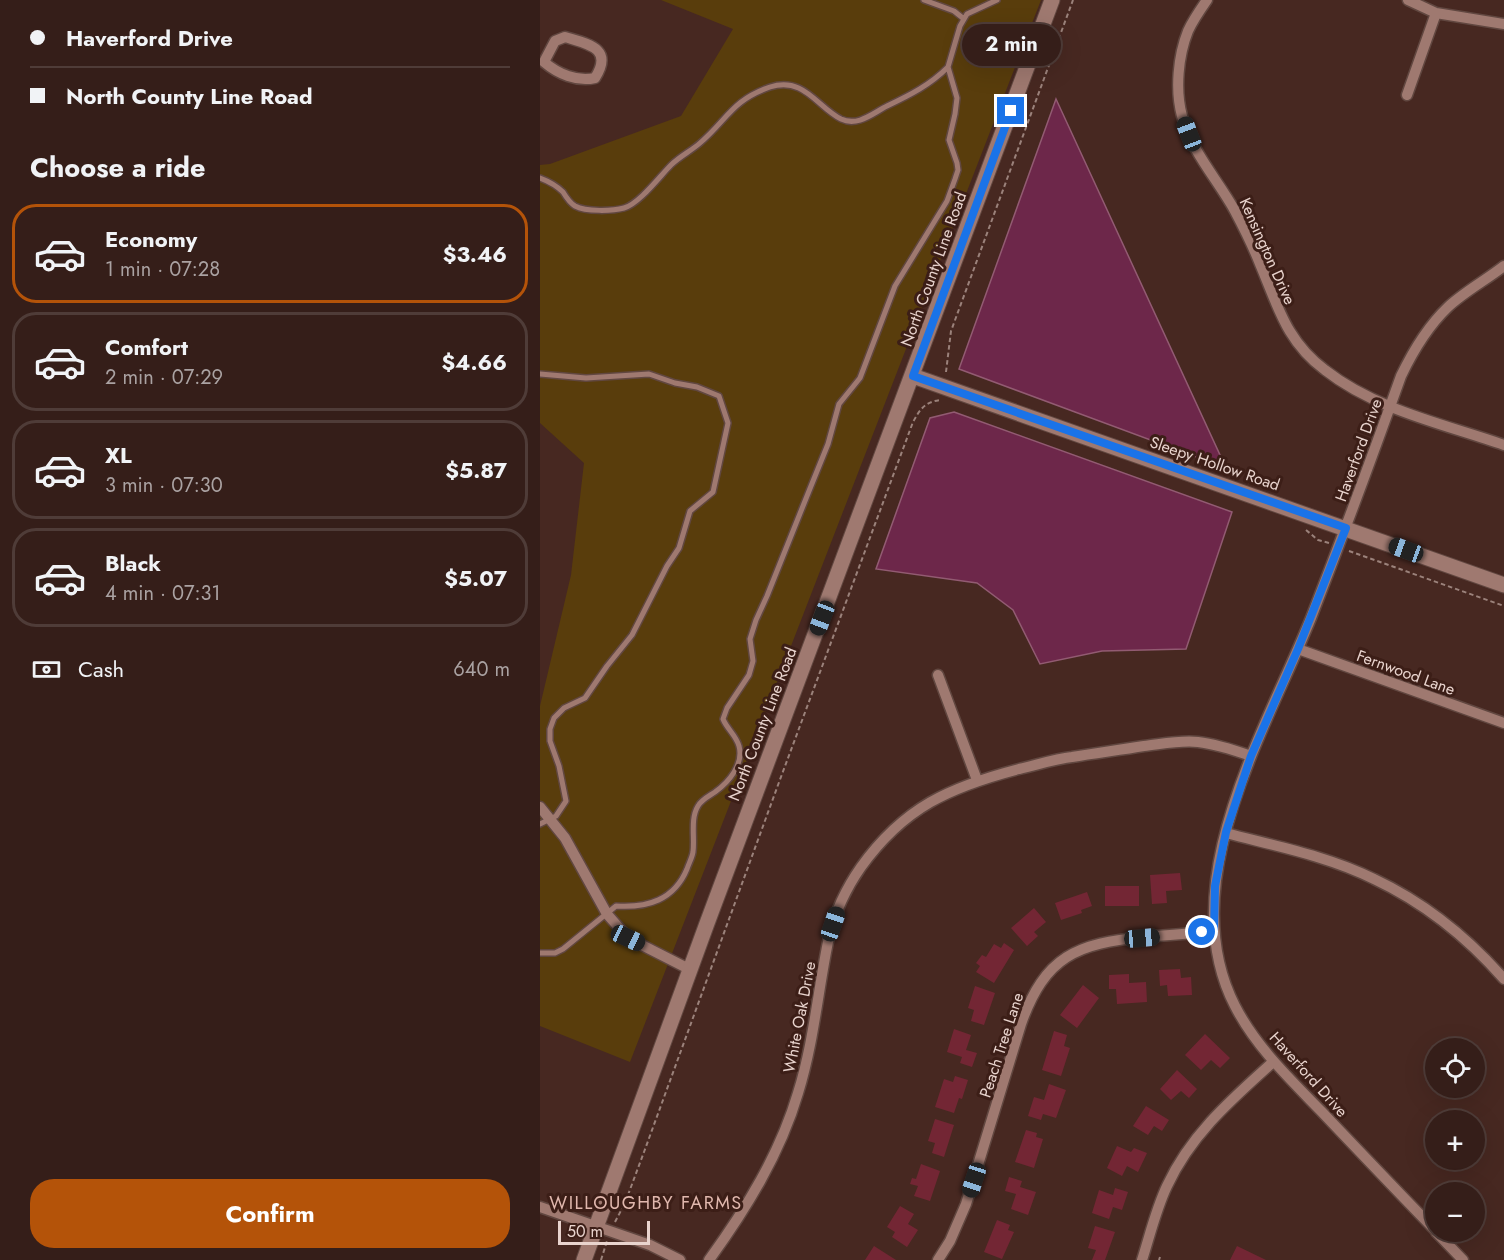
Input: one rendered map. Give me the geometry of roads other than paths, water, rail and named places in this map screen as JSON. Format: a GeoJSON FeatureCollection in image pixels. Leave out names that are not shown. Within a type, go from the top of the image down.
{"type":"FeatureCollection","features":[{"type":"Feature","properties":{"kind":"street","name":"North County Line Road"},"geometry":{"type":"LineString","coordinates":[[584,1260],[710,915],[1052,0]]}},
{"type":"Feature","properties":{"kind":"street","name":"Kensington Drive"},"geometry":{"type":"LineString","coordinates":[[1207,0],[1188,31],[1182,57],[1179,93],[1182,115],[1189,134],[1235,211],[1260,262],[1281,317],[1294,340],[1310,357],[1344,384],[1390,406],[1504,445]]}},
{"type":"Feature","properties":{"kind":"street"},"geometry":{"type":"LineString","coordinates":[[1408,0],[1436,13],[1504,24]]}},
{"type":"Feature","properties":{"kind":"street"},"geometry":{"type":"LineString","coordinates":[[1407,95],[1436,13]]}},
{"type":"Feature","properties":{"kind":"street"},"geometry":{"type":"LineString","coordinates":[[566,37],[594,46],[600,55],[601,68],[595,78],[583,80],[553,70],[542,62],[555,41],[566,37]]}},
{"type":"Feature","properties":{"kind":"street","name":"Haverford Drive"},"geometry":{"type":"LineString","coordinates":[[1425,1220],[1274,1062],[1243,1021],[1224,979],[1214,932],[1215,886],[1226,832],[1251,756],[1298,649],[1346,528],[1401,376],[1428,329],[1448,307],[1504,266]]}},
{"type":"Feature","properties":{"kind":"street","name":"Sleepy Hollow Road"},"geometry":{"type":"LineString","coordinates":[[913,376],[1504,585]]}},
{"type":"Feature","properties":{"kind":"street","name":"Fernwood Lane"},"geometry":{"type":"LineString","coordinates":[[1298,649],[1504,723]]}},
{"type":"Feature","properties":{"kind":"street"},"geometry":{"type":"LineString","coordinates":[[938,675],[977,780]]}},
{"type":"Feature","properties":{"kind":"street","name":"White Oak Drive"},"geometry":{"type":"LineString","coordinates":[[709,1260],[747,1204],[785,1130],[798,1093],[813,1036],[830,935],[846,893],[869,857],[900,824],[935,799],[977,780],[1062,758],[1179,741],[1209,744],[1251,756]]}},
{"type":"Feature","properties":{"kind":"street"},"geometry":{"type":"LineString","coordinates":[[540,807],[545,821],[565,838],[607,914],[628,938],[691,970]]}},
{"type":"Feature","properties":{"kind":"street"},"geometry":{"type":"LineString","coordinates":[[1226,832],[1302,852],[1374,879],[1422,907],[1461,936],[1486,958],[1504,979]]}},
{"type":"Feature","properties":{"kind":"street","name":"Peach Tree Lane"},"geometry":{"type":"LineString","coordinates":[[938,1260],[950,1241],[966,1204],[1028,1003],[1042,978],[1060,961],[1096,944],[1122,939],[1214,932]]}},
{"type":"Feature","properties":{"kind":"street"},"geometry":{"type":"LineString","coordinates":[[1142,1260],[1159,1205],[1183,1156],[1210,1121],[1274,1062]]}},
{"type":"Feature","properties":{"kind":"street"},"geometry":{"type":"LineString","coordinates":[[540,1207],[650,1245],[680,1260]]}},
{"type":"Feature","properties":{"kind":"street","name":"Haverford Drive"},"geometry":{"type":"LineString","coordinates":[[1446,1242],[1463,1260]]}},
{"type":"Feature","properties":{"kind":"lane"},"geometry":{"type":"LineString","coordinates":[[924,0],[954,11],[964,19]]}},
{"type":"Feature","properties":{"kind":"lane"},"geometry":{"type":"LineString","coordinates":[[540,178],[561,190],[575,206],[596,210],[627,207],[673,163],[700,143],[741,100],[772,86],[786,85],[800,89],[842,119],[851,122],[862,120],[911,95],[938,76],[948,67],[960,26],[967,14],[997,0]]}},
{"type":"Feature","properties":{"kind":"lane"},"geometry":{"type":"LineString","coordinates":[[540,953],[555,953],[563,949],[616,906],[630,907],[665,898],[674,890],[683,878],[693,855],[694,820],[697,806],[717,790],[736,770],[740,759],[740,747],[723,718],[749,675],[753,662],[750,639],[756,620],[824,453],[839,405],[860,378],[885,307],[895,286],[947,201],[958,170],[949,140],[957,98],[948,67]]}},
{"type":"Feature","properties":{"kind":"lane"},"geometry":{"type":"LineString","coordinates":[[540,374],[586,378],[649,375],[697,387],[718,396],[728,423],[713,492],[690,511],[678,548],[632,635],[585,698],[564,708],[554,718],[550,729],[550,741],[559,766],[566,801],[556,816],[545,821]]}},
{"type":"Feature","properties":{"kind":"district","name":"WILLOUGHBY FARMS"},"geometry":{"type":"Point","coordinates":[646,1203]}}]}
